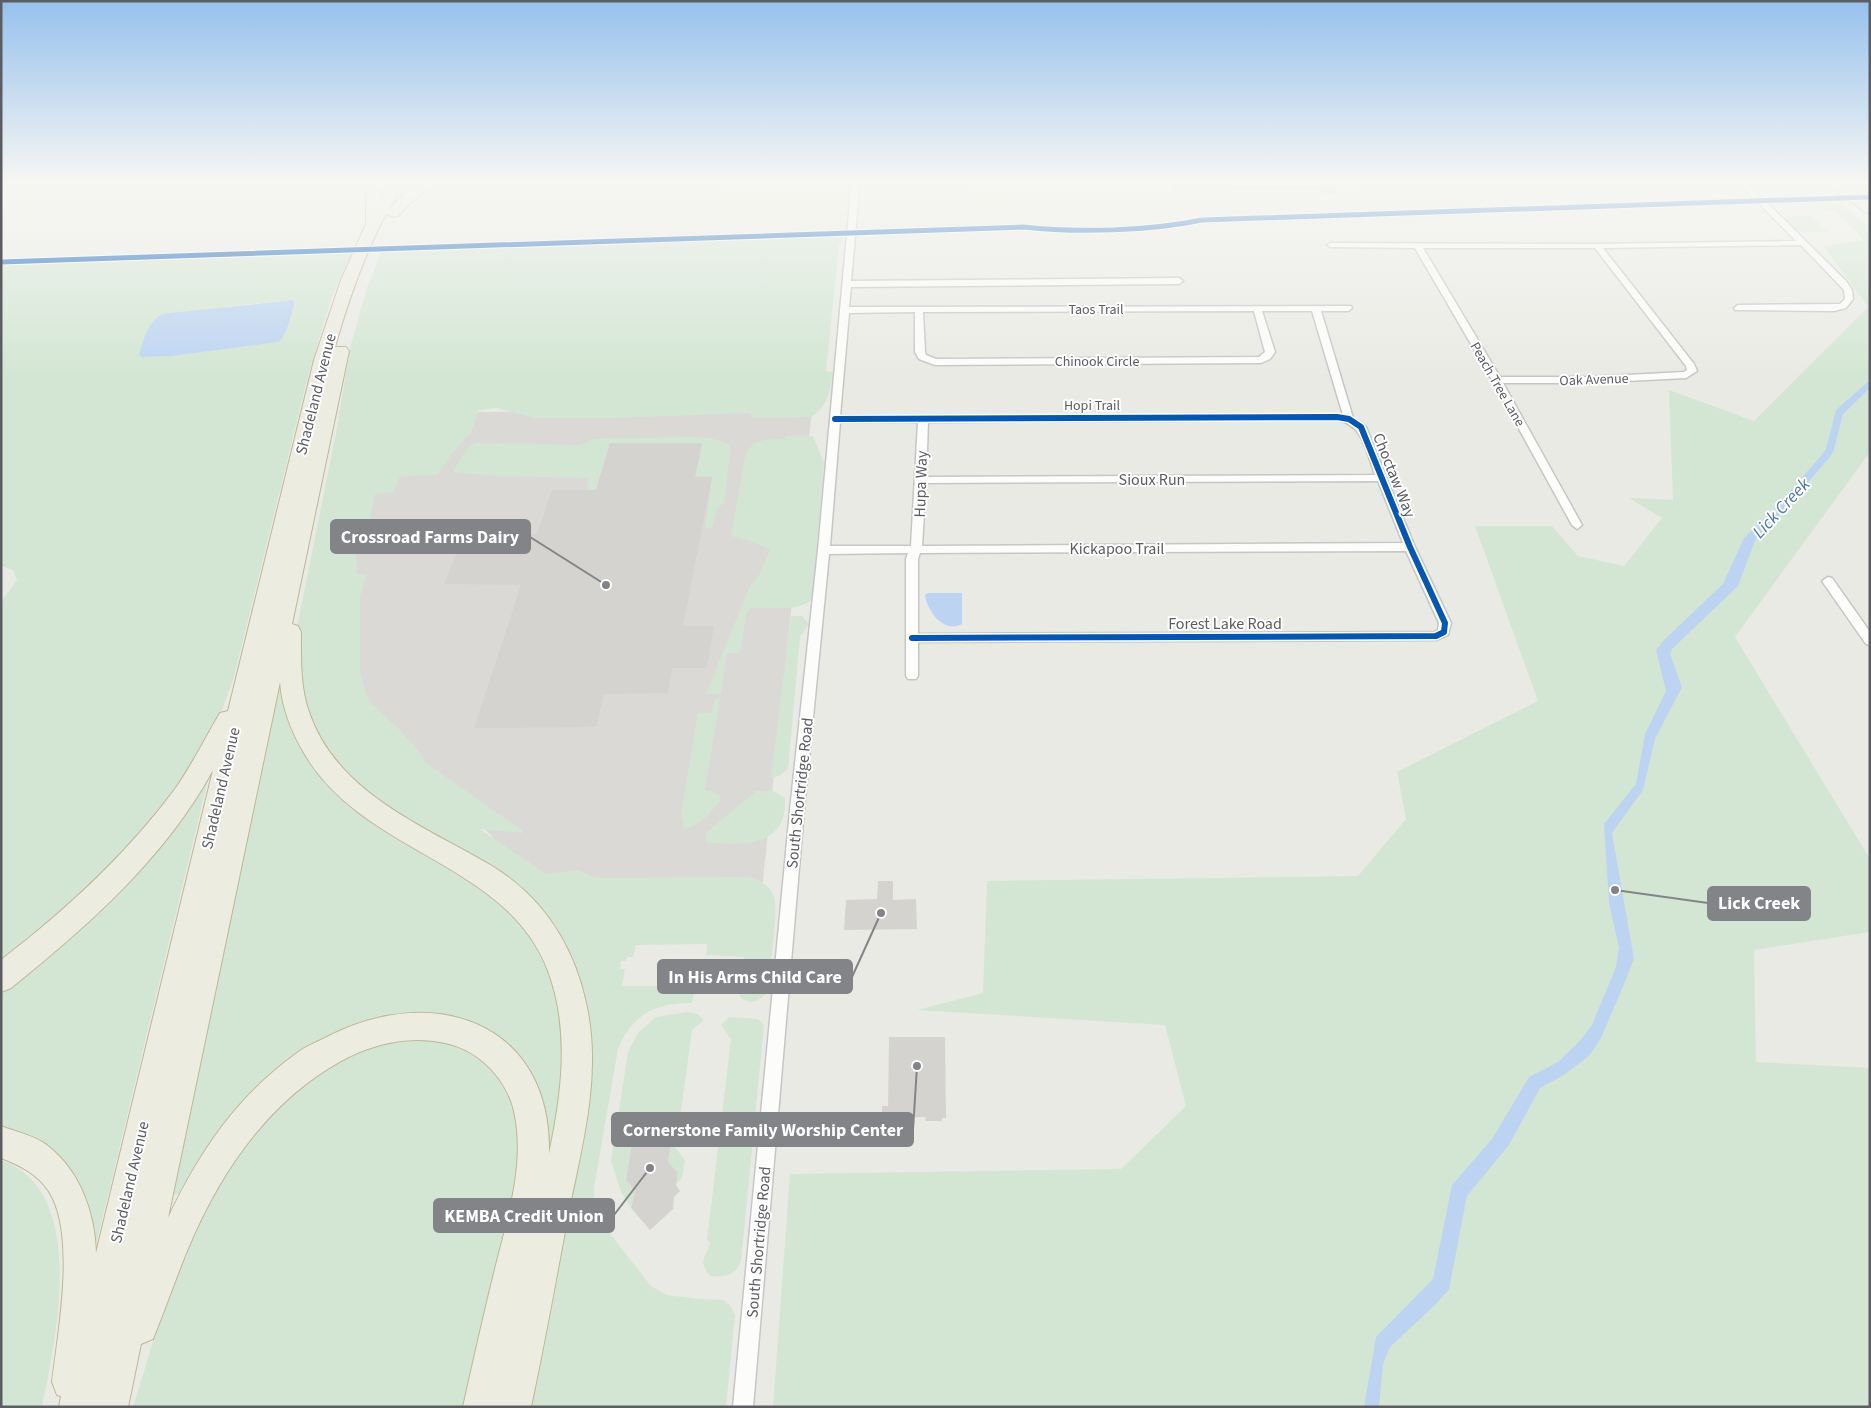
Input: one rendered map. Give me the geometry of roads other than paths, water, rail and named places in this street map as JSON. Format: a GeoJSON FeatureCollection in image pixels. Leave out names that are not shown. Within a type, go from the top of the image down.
{"type":"FeatureCollection","features":[{"type":"Feature","properties":{"kind":"highway","name":"Shadeland Avenue"},"geometry":{"type":"LineString","coordinates":[[77,1407],[320,366],[340,299],[368,246]]}},
{"type":"Feature","properties":{"kind":"highway","name":"Shadeland Avenue"},"geometry":{"type":"LineString","coordinates":[[112,1407],[341,348],[376,246]]}},
{"type":"Feature","properties":{"kind":"highway"},"geometry":{"type":"LineString","coordinates":[[290,585],[291,688],[301,721],[315,751],[342,785],[374,812],[482,874],[516,899],[543,932],[559,963],[569,990],[577,1040],[576,1095],[513,1407]]}},
{"type":"Feature","properties":{"kind":"highway"},"geometry":{"type":"LineString","coordinates":[[1,978],[72,919],[136,856],[191,785],[241,699]]}},
{"type":"Feature","properties":{"kind":"highway"},"geometry":{"type":"LineString","coordinates":[[112,1407],[166,1258],[196,1195],[231,1136],[264,1098],[313,1060],[355,1038],[378,1030],[408,1025],[443,1027],[475,1038],[491,1049],[505,1062],[516,1077],[525,1095],[531,1114],[534,1144],[532,1176],[481,1407]]}},
{"type":"Feature","properties":{"kind":"highway"},"geometry":{"type":"LineString","coordinates":[[1,1142],[23,1148],[40,1158],[65,1189],[78,1224],[81,1245],[80,1277],[68,1407]]}},
{"type":"Feature","properties":{"kind":"street","name":"South Shortridge Road"},"geometry":{"type":"LineString","coordinates":[[743,1407],[797,810],[824,550],[850,246]]}},
{"type":"Feature","properties":{"kind":"street","name":"Peach Tree Lane"},"geometry":{"type":"LineString","coordinates":[[1417,246],[1497,380],[1577,525]]}},
{"type":"Feature","properties":{"kind":"street"},"geometry":{"type":"LineString","coordinates":[[1543,246],[1616,246]]}},
{"type":"Feature","properties":{"kind":"street","name":"Oak Avenue"},"geometry":{"type":"LineString","coordinates":[[1497,380],[1588,380],[1686,375],[1690,372],[1691,366],[1596,246]]}},
{"type":"Feature","properties":{"kind":"street"},"geometry":{"type":"LineString","coordinates":[[1738,308],[1834,308],[1843,306],[1849,299],[1848,290],[1806,246]]}},
{"type":"Feature","properties":{"kind":"street"},"geometry":{"type":"LineString","coordinates":[[847,284],[1179,282]]}},
{"type":"Feature","properties":{"kind":"street","name":"Chinook Circle"},"geometry":{"type":"LineString","coordinates":[[919,310],[922,356],[927,360],[945,362],[1260,360],[1267,358],[1270,352],[1257,308]]}},
{"type":"Feature","properties":{"kind":"street","name":"Choctaw Way"},"geometry":{"type":"LineString","coordinates":[[1316,308],[1349,419],[1361,428],[1410,547]]}},
{"type":"Feature","properties":{"kind":"street","name":"Taos Trail"},"geometry":{"type":"LineString","coordinates":[[845,310],[1348,308]]}},
{"type":"Feature","properties":{"kind":"street","name":"Hopi Trail"},"geometry":{"type":"LineString","coordinates":[[835,419],[1337,417],[1349,419]]}},
{"type":"Feature","properties":{"kind":"street","name":"Hupa Way"},"geometry":{"type":"LineString","coordinates":[[915,550],[918,542],[923,419]]}},
{"type":"Feature","properties":{"kind":"street","name":"Sioux Run"},"geometry":{"type":"LineString","coordinates":[[921,480],[1382,478]]}},
{"type":"Feature","properties":{"kind":"street","name":"Kickapoo Trail"},"geometry":{"type":"LineString","coordinates":[[824,550],[1410,547]]}},
{"type":"Feature","properties":{"kind":"street","name":"Forest Lake Road"},"geometry":{"type":"LineString","coordinates":[[912,638],[1436,636],[1444,632],[1445,623],[1410,547]]}},
{"type":"Feature","properties":{"kind":"street"},"geometry":{"type":"LineString","coordinates":[[912,676],[912,559],[915,550]]}},
{"type":"Feature","properties":{"kind":"street"},"geometry":{"type":"LineString","coordinates":[[1828,581],[1870,641]]}},
{"type":"Feature","properties":{"kind":"water"},"geometry":{"type":"Polygon","coordinates":[[[293,300],[295,303],[289,324],[279,342],[172,356],[142,357],[139,354],[150,326],[162,314],[293,300]]]}},
{"type":"Feature","properties":{"kind":"water","name":"Lick Creek"},"geometry":{"type":"Polygon","coordinates":[[[1870,380],[1870,388],[1843,414],[1834,450],[1830,457],[1785,509],[1756,538],[1738,586],[1672,649],[1670,654],[1682,687],[1655,739],[1643,790],[1612,833],[1634,959],[1622,989],[1601,1038],[1589,1056],[1564,1075],[1540,1088],[1509,1145],[1467,1196],[1449,1289],[1436,1304],[1390,1347],[1383,1364],[1379,1407],[1364,1407],[1376,1337],[1433,1279],[1452,1185],[1492,1139],[1529,1077],[1558,1062],[1579,1042],[1592,1025],[1616,967],[1619,948],[1609,903],[1604,824],[1636,784],[1645,734],[1666,691],[1656,650],[1665,639],[1723,584],[1744,538],[1776,507],[1826,449],[1836,410],[1870,380]]]}},
{"type":"Feature","properties":{"kind":"water"},"geometry":{"type":"Polygon","coordinates":[[[928,593],[962,593],[962,624],[949,626],[938,619],[926,601],[925,595],[928,593]]]}},
{"type":"Feature","properties":{"kind":"place","name":"Crossroad Farms Dairy"},"geometry":{"type":"Point","coordinates":[606,585]}},
{"type":"Feature","properties":{"kind":"place","name":"Lick Creek"},"geometry":{"type":"Point","coordinates":[1615,890]}},
{"type":"Feature","properties":{"kind":"place","name":"In His Arms Child Care"},"geometry":{"type":"Point","coordinates":[881,913]}},
{"type":"Feature","properties":{"kind":"place","name":"Cornerstone Family Worship Center"},"geometry":{"type":"Point","coordinates":[917,1066]}},
{"type":"Feature","properties":{"kind":"place","name":"KEMBA Credit Union"},"geometry":{"type":"Point","coordinates":[650,1168]}}]}
